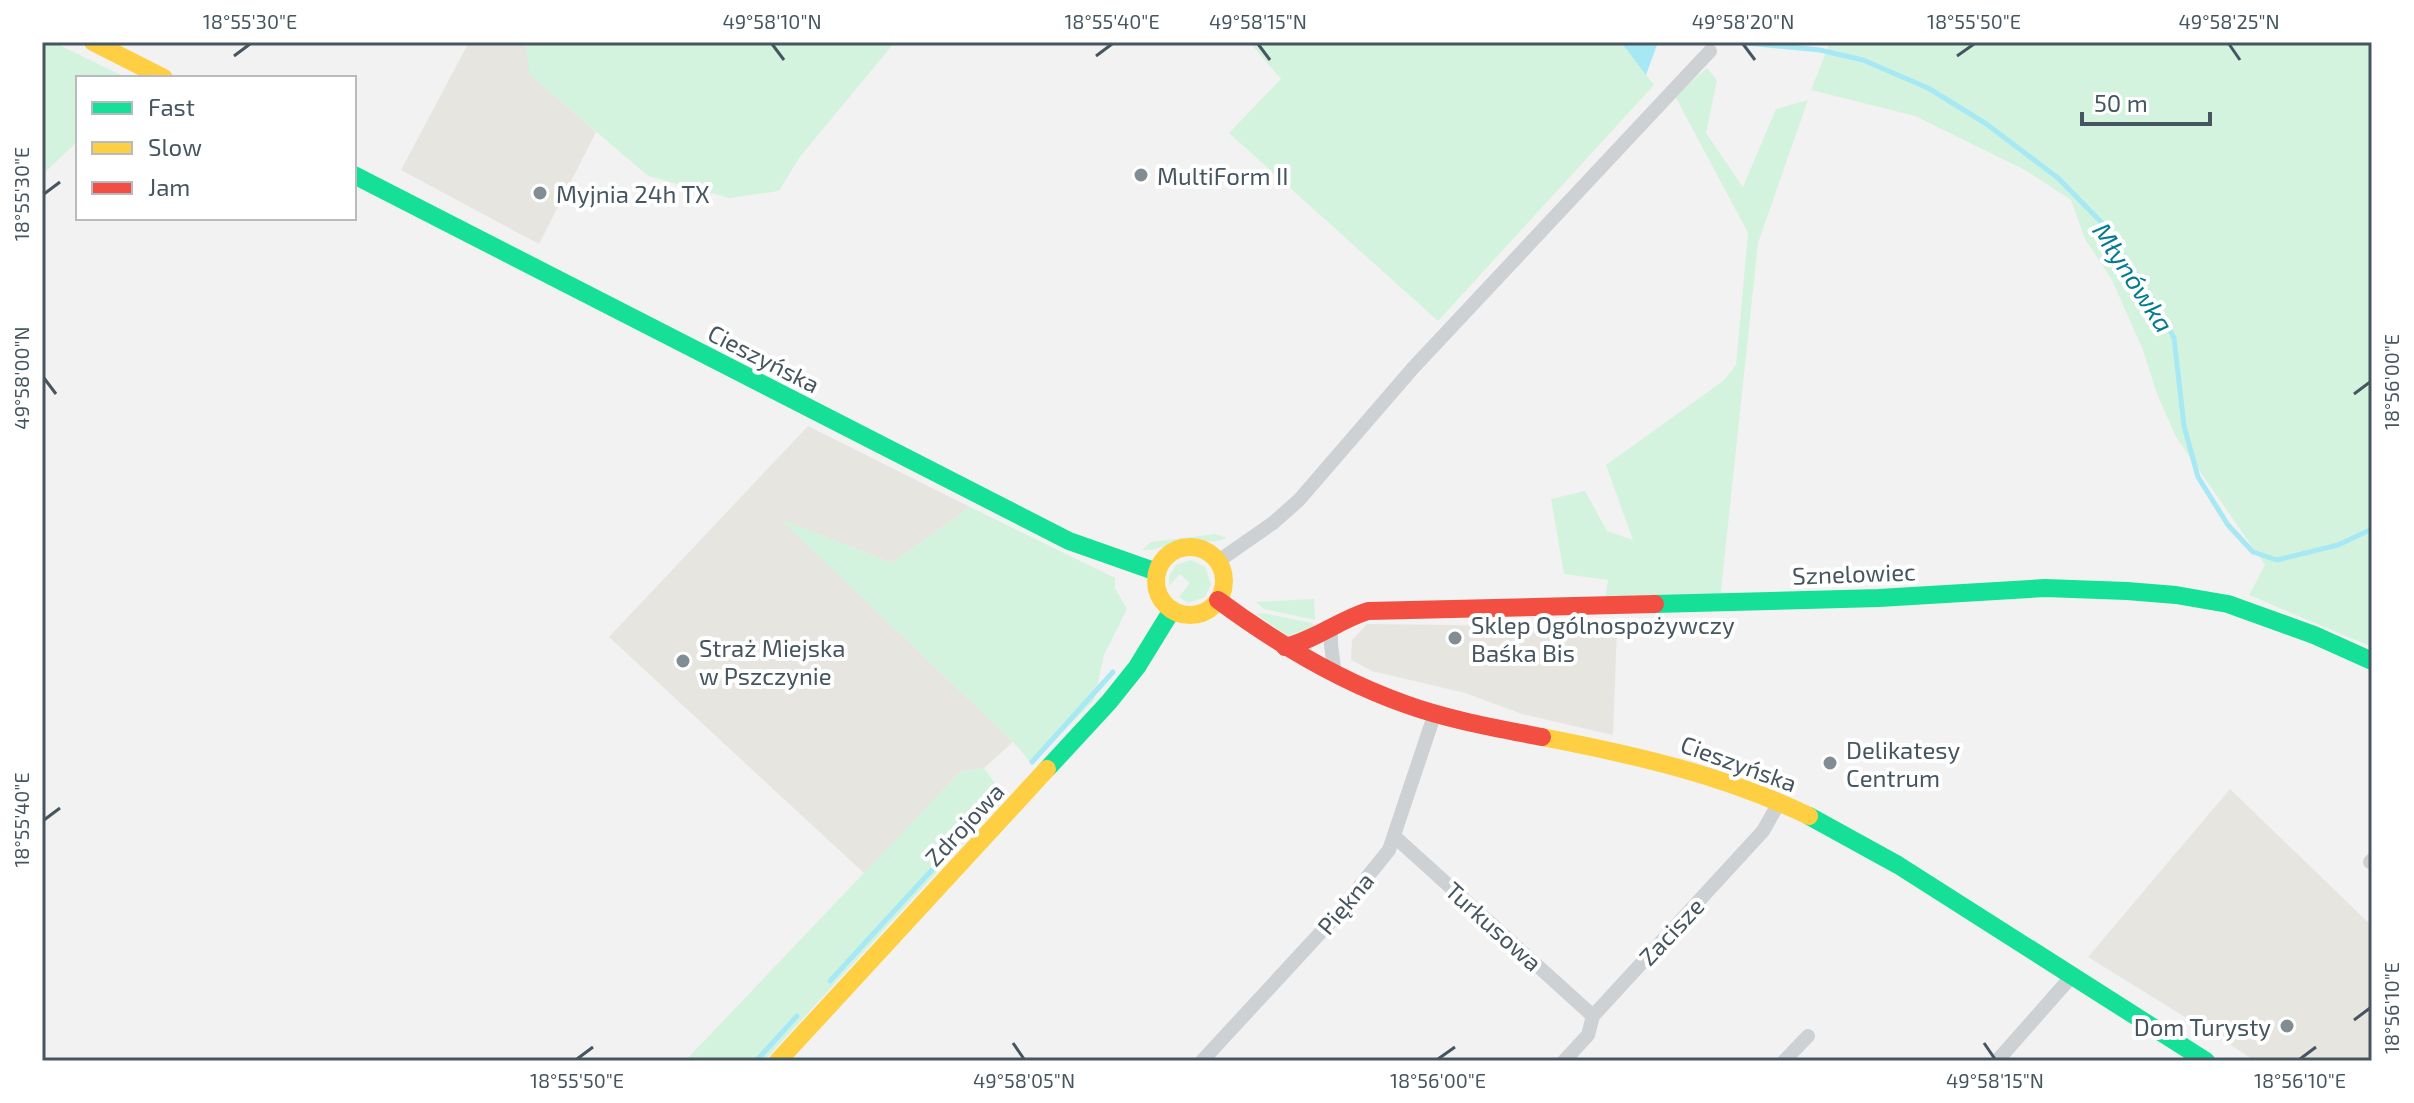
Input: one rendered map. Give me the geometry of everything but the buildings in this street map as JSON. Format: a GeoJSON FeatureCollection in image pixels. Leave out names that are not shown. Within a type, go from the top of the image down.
{"type":"FeatureCollection","features":[{"type":"Feature","properties":{"kind":"main road"},"geometry":{"type":"LineString","coordinates":[[93,42],[160,76]]}},
{"type":"Feature","properties":{"kind":"main road","name":"Cieszyńska"},"geometry":{"type":"LineString","coordinates":[[356,176],[1069,541],[1157,572]]}},
{"type":"Feature","properties":{"kind":"main road"},"geometry":{"type":"LineString","coordinates":[[1184,548],[1206,552],[1217,562],[1224,583],[1218,600],[1207,610],[1196,615],[1182,614],[1172,610],[1158,593],[1157,572],[1168,556],[1184,548]]}},
{"type":"Feature","properties":{"kind":"main road","name":"Sznelowiec"},"geometry":{"type":"LineString","coordinates":[[1285,647],[1311,641],[1352,615],[1386,610],[1879,598],[2059,588],[2176,595],[2228,604],[2314,635],[2372,661]]}},
{"type":"Feature","properties":{"kind":"main road","name":"Cieszyńska"},"geometry":{"type":"LineString","coordinates":[[1218,600],[1285,647],[1335,675],[1376,693],[1435,713],[1680,766],[1780,801],[1871,848],[2206,1061]]}},
{"type":"Feature","properties":{"kind":"main road","name":"Zdrojowa"},"geometry":{"type":"LineString","coordinates":[[790,1057],[1109,702],[1137,667],[1172,610]]}},
{"type":"Feature","properties":{"kind":"street"},"geometry":{"type":"LineString","coordinates":[[1217,562],[1273,523],[1299,500],[1413,368],[1710,51]]}},
{"type":"Feature","properties":{"kind":"street"},"geometry":{"type":"LineString","coordinates":[[1331,629],[1335,675]]}},
{"type":"Feature","properties":{"kind":"street","name":"Piękna"},"geometry":{"type":"LineString","coordinates":[[1202,1061],[1335,917],[1389,850],[1435,713]]}},
{"type":"Feature","properties":{"kind":"street","name":"Zacisze"},"geometry":{"type":"LineString","coordinates":[[1564,1061],[1588,1035],[1593,1016],[1763,831],[1780,801]]}},
{"type":"Feature","properties":{"kind":"street","name":"Turkusowa"},"geometry":{"type":"LineString","coordinates":[[1395,837],[1593,1016]]}},
{"type":"Feature","properties":{"kind":"street"},"geometry":{"type":"LineString","coordinates":[[1997,1061],[2072,976]]}},
{"type":"Feature","properties":{"kind":"street"},"geometry":{"type":"LineString","coordinates":[[1784,1061],[1808,1036]]}},
{"type":"Feature","properties":{"kind":"shaded area"},"geometry":{"type":"Polygon","coordinates":[[[469,42],[525,42],[531,75],[596,132],[539,244],[401,170],[469,42]]]}},
{"type":"Feature","properties":{"kind":"shaded area"},"geometry":{"type":"Polygon","coordinates":[[[808,426],[970,507],[892,563],[782,520],[1013,742],[984,768],[960,772],[865,874],[609,637],[808,426]]]}},
{"type":"Feature","properties":{"kind":"shaded area"},"geometry":{"type":"Polygon","coordinates":[[[1367,624],[1617,627],[1613,735],[1522,714],[1465,693],[1372,671],[1351,660],[1352,640],[1367,624]]]}},
{"type":"Feature","properties":{"kind":"shaded area"},"geometry":{"type":"Polygon","coordinates":[[[2230,789],[2372,926],[2372,1061],[2256,1061],[2088,957],[2230,789]]]}},
{"type":"Feature","properties":{"kind":"green space"},"geometry":{"type":"Polygon","coordinates":[[[42,42],[53,42],[123,76],[76,76],[76,143],[42,175],[42,42]]]}},
{"type":"Feature","properties":{"kind":"green space"},"geometry":{"type":"Polygon","coordinates":[[[525,42],[895,42],[799,158],[779,191],[729,198],[648,176],[530,75],[525,42]]]}},
{"type":"Feature","properties":{"kind":"green space"},"geometry":{"type":"Polygon","coordinates":[[[1249,42],[1621,42],[1654,85],[1438,321],[1229,133],[1281,79],[1249,42]]]}},
{"type":"Feature","properties":{"kind":"green space"},"geometry":{"type":"Polygon","coordinates":[[[1830,42],[2372,42],[2372,647],[2249,595],[2265,565],[2176,437],[2112,280],[2085,239],[2071,200],[2025,170],[1915,116],[1811,90],[1830,42]]]}},
{"type":"Feature","properties":{"kind":"green space"},"geometry":{"type":"Polygon","coordinates":[[[1707,68],[1717,80],[1706,133],[1743,187],[1776,109],[1808,100],[1758,243],[1720,600],[1605,599],[1608,580],[1564,574],[1551,499],[1585,491],[1607,531],[1633,540],[1606,465],[1723,381],[1736,365],[1748,233],[1675,96],[1707,68]]]}},
{"type":"Feature","properties":{"kind":"green space"},"geometry":{"type":"Polygon","coordinates":[[[970,507],[1115,578],[1115,588],[1127,609],[1104,655],[1094,700],[1032,764],[1013,742],[780,519],[892,563],[970,507]]]}},
{"type":"Feature","properties":{"kind":"green space"},"geometry":{"type":"Polygon","coordinates":[[[1215,534],[1227,538],[1142,550],[1151,542],[1215,534]]]}},
{"type":"Feature","properties":{"kind":"green space"},"geometry":{"type":"Polygon","coordinates":[[[1191,560],[1205,567],[1211,584],[1205,597],[1188,603],[1179,597],[1190,583],[1180,574],[1169,586],[1169,576],[1176,565],[1191,560]]]}},
{"type":"Feature","properties":{"kind":"green space"},"geometry":{"type":"Polygon","coordinates":[[[1314,599],[1315,620],[1264,609],[1256,602],[1314,599]]]}},
{"type":"Feature","properties":{"kind":"green space"},"geometry":{"type":"Polygon","coordinates":[[[1256,614],[1312,623],[1316,627],[1288,636],[1256,614]]]}},
{"type":"Feature","properties":{"kind":"green space"},"geometry":{"type":"Polygon","coordinates":[[[984,768],[1005,798],[764,1061],[685,1061],[960,772],[984,768]]]}},
{"type":"Feature","properties":{"kind":"water"},"geometry":{"type":"Polygon","coordinates":[[[1621,42],[1658,42],[1646,75],[1621,42]]]}},
{"type":"Feature","properties":{"kind":"waterway","name":"Młynówka"},"geometry":{"type":"LineString","coordinates":[[1737,42],[1820,50],[1863,60],[1928,88],[1985,123],[2058,178],[2104,225],[2174,338],[2184,426],[2198,477],[2228,525],[2253,552],[2277,560],[2338,545],[2372,529]]}},
{"type":"Feature","properties":{"kind":"waterway"},"geometry":{"type":"LineString","coordinates":[[1032,762],[1113,672]]}},
{"type":"Feature","properties":{"kind":"waterway"},"geometry":{"type":"LineString","coordinates":[[830,981],[997,799]]}},
{"type":"Feature","properties":{"kind":"waterway"},"geometry":{"type":"LineString","coordinates":[[756,1061],[797,1016]]}},
{"type":"Feature","properties":{"kind":"traffic: fast"},"geometry":{"type":"LineString","coordinates":[[356,176],[1069,541],[1157,572]]}},
{"type":"Feature","properties":{"kind":"traffic: fast"},"geometry":{"type":"LineString","coordinates":[[1655,604],[1879,598],[2045,588],[2127,591],[2228,604],[2314,635],[2372,661]]}},
{"type":"Feature","properties":{"kind":"traffic: fast"},"geometry":{"type":"LineString","coordinates":[[1047,769],[1137,667],[1172,610]]}},
{"type":"Feature","properties":{"kind":"traffic: fast"},"geometry":{"type":"LineString","coordinates":[[1809,816],[1898,865],[2206,1061]]}},
{"type":"Feature","properties":{"kind":"traffic: slow"},"geometry":{"type":"LineString","coordinates":[[93,42],[160,76]]}},
{"type":"Feature","properties":{"kind":"traffic: slow"},"geometry":{"type":"LineString","coordinates":[[1190,547],[1214,557],[1224,581],[1214,605],[1190,615],[1166,605],[1156,581],[1166,557],[1190,547]]}},
{"type":"Feature","properties":{"kind":"traffic: slow"},"geometry":{"type":"LineString","coordinates":[[1542,737],[1611,751],[1712,778],[1809,816]]}},
{"type":"Feature","properties":{"kind":"traffic: slow"},"geometry":{"type":"LineString","coordinates":[[778,1061],[1047,769]]}},
{"type":"Feature","properties":{"kind":"traffic: jam"},"geometry":{"type":"LineString","coordinates":[[1218,600],[1262,631],[1355,684],[1438,715],[1542,737]]}},
{"type":"Feature","properties":{"kind":"traffic: jam"},"geometry":{"type":"LineString","coordinates":[[1285,647],[1368,611],[1655,604]]}},
{"type":"Feature","properties":{"kind":"place","name":"MultiForm II"},"geometry":{"type":"Point","coordinates":[1141,175]}},
{"type":"Feature","properties":{"kind":"place","name":"Myjnia 24h TX"},"geometry":{"type":"Point","coordinates":[540,193]}},
{"type":"Feature","properties":{"kind":"place","name":"Sklep Ogólnospożywczy Baśka Bis"},"geometry":{"type":"Point","coordinates":[1455,638]}},
{"type":"Feature","properties":{"kind":"place","name":"Straż Miejska w Pszczynie"},"geometry":{"type":"Point","coordinates":[683,661]}},
{"type":"Feature","properties":{"kind":"place","name":"Delikatesy Centrum"},"geometry":{"type":"Point","coordinates":[1830,763]}},
{"type":"Feature","properties":{"kind":"place","name":"Dom Turysty"},"geometry":{"type":"Point","coordinates":[2287,1026]}}]}
